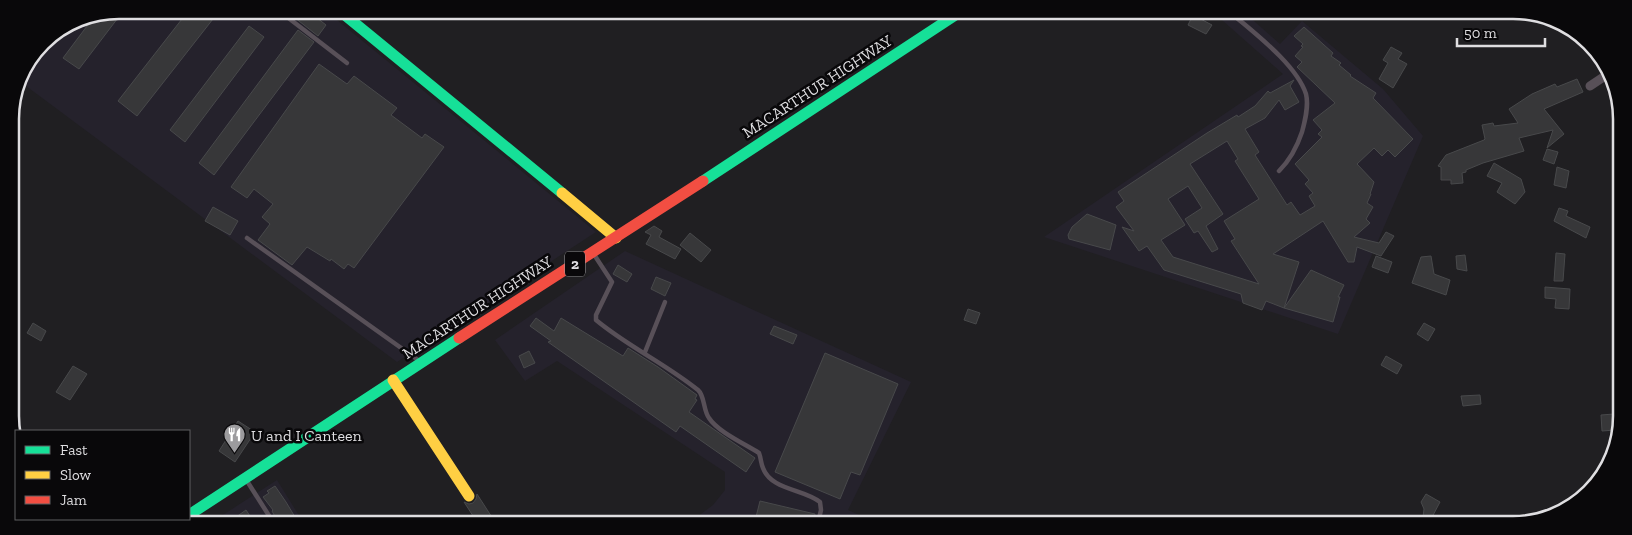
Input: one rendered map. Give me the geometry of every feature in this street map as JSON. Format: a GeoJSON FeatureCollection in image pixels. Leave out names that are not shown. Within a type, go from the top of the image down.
{"type":"FeatureCollection","features":[{"type":"Feature","properties":{"kind":"main road"},"geometry":{"type":"LineString","coordinates":[[350,19],[616,238]]}},
{"type":"Feature","properties":{"kind":"main road","name":"MACARTHUR HIGHWAY"},"geometry":{"type":"LineString","coordinates":[[190,514],[393,380],[616,238],[949,19]]}},
{"type":"Feature","properties":{"kind":"main road"},"geometry":{"type":"LineString","coordinates":[[393,380],[469,496]]}},
{"type":"Feature","properties":{"kind":"street"},"geometry":{"type":"LineString","coordinates":[[1590,86],[1604,77]]}},
{"type":"Feature","properties":{"kind":"lane"},"geometry":{"type":"LineString","coordinates":[[290,19],[347,63]]}},
{"type":"Feature","properties":{"kind":"lane"},"geometry":{"type":"LineString","coordinates":[[1238,19],[1276,52],[1296,75],[1306,95],[1306,118],[1297,147],[1279,171]]}},
{"type":"Feature","properties":{"kind":"lane"},"geometry":{"type":"LineString","coordinates":[[247,238],[421,362]]}},
{"type":"Feature","properties":{"kind":"lane"},"geometry":{"type":"LineString","coordinates":[[593,252],[612,282],[596,315],[596,320],[700,391],[708,416],[715,425],[759,453],[762,467],[766,474],[778,484],[813,497],[820,502],[820,516]]}},
{"type":"Feature","properties":{"kind":"lane"},"geometry":{"type":"LineString","coordinates":[[644,352],[665,302]]}},
{"type":"Feature","properties":{"kind":"lane"},"geometry":{"type":"LineString","coordinates":[[245,478],[270,516]]}},
{"type":"Feature","properties":{"kind":"shaded area"},"geometry":{"type":"Polygon","coordinates":[[[112,19],[336,19],[596,232],[397,362],[24,85],[39,58],[53,43],[74,29],[92,22],[112,19]]]}},
{"type":"Feature","properties":{"kind":"shaded area"},"geometry":{"type":"Polygon","coordinates":[[[1221,19],[1252,19],[1280,44],[1302,21],[1383,89],[1423,136],[1338,334],[1044,237],[1283,74],[1221,19]]]}},
{"type":"Feature","properties":{"kind":"shaded area"},"geometry":{"type":"Polygon","coordinates":[[[625,251],[911,382],[848,510],[861,516],[698,516],[713,505],[725,490],[725,472],[557,361],[525,381],[495,340],[625,251]]]}},
{"type":"Feature","properties":{"kind":"shaded area"},"geometry":{"type":"Polygon","coordinates":[[[277,480],[299,516],[221,516],[277,480]]]}},
{"type":"Feature","properties":{"kind":"building"},"geometry":{"type":"Polygon","coordinates":[[[117,19],[79,69],[63,58],[89,23],[117,19]]]}},
{"type":"Feature","properties":{"kind":"building"},"geometry":{"type":"Polygon","coordinates":[[[182,19],[213,19],[137,116],[118,101],[182,19]]]}},
{"type":"Feature","properties":{"kind":"building"},"geometry":{"type":"Polygon","coordinates":[[[296,19],[318,19],[326,25],[318,36],[296,19]]]}},
{"type":"Feature","properties":{"kind":"building"},"geometry":{"type":"Polygon","coordinates":[[[1191,19],[1201,19],[1212,25],[1206,34],[1188,25],[1191,19]]]}},
{"type":"Feature","properties":{"kind":"building"},"geometry":{"type":"Polygon","coordinates":[[[249,26],[264,37],[185,142],[170,130],[249,26]]]}},
{"type":"Feature","properties":{"kind":"building"},"geometry":{"type":"Polygon","coordinates":[[[1304,27],[1333,53],[1331,56],[1341,63],[1339,65],[1350,76],[1376,93],[1373,98],[1413,139],[1395,157],[1388,150],[1382,156],[1374,148],[1357,164],[1374,182],[1367,203],[1373,207],[1366,219],[1370,223],[1354,237],[1379,243],[1386,232],[1394,236],[1381,256],[1357,247],[1354,262],[1348,262],[1323,221],[1273,254],[1299,262],[1284,308],[1266,301],[1262,310],[1243,303],[1241,294],[1164,270],[1147,246],[1139,251],[1122,227],[1134,231],[1116,207],[1124,201],[1118,192],[1207,133],[1255,106],[1268,91],[1270,93],[1294,80],[1290,86],[1299,102],[1285,110],[1279,100],[1265,118],[1245,129],[1259,152],[1255,155],[1287,205],[1291,202],[1300,215],[1315,206],[1309,196],[1313,193],[1305,184],[1309,180],[1295,164],[1322,137],[1318,134],[1322,130],[1313,120],[1335,103],[1297,67],[1302,62],[1295,56],[1303,47],[1301,46],[1303,44],[1294,36],[1304,27]],[[1227,141],[1190,164],[1223,214],[1206,226],[1218,249],[1212,252],[1198,231],[1194,233],[1185,219],[1202,208],[1188,186],[1168,199],[1185,225],[1161,240],[1173,257],[1259,284],[1231,241],[1235,239],[1224,221],[1259,199],[1235,161],[1238,159],[1227,141]]]}},
{"type":"Feature","properties":{"kind":"building"},"geometry":{"type":"Polygon","coordinates":[[[298,30],[314,42],[214,175],[199,163],[298,30]]]}},
{"type":"Feature","properties":{"kind":"building"},"geometry":{"type":"Polygon","coordinates":[[[1391,47],[1402,53],[1398,59],[1407,64],[1393,88],[1379,79],[1388,63],[1383,60],[1391,47]]]}},
{"type":"Feature","properties":{"kind":"building"},"geometry":{"type":"Polygon","coordinates":[[[319,64],[347,84],[354,76],[397,108],[391,115],[422,138],[425,134],[444,147],[354,268],[348,264],[344,269],[331,259],[330,261],[307,247],[292,265],[258,240],[270,224],[262,217],[273,204],[254,189],[247,198],[231,187],[319,64]]]}},
{"type":"Feature","properties":{"kind":"building"},"geometry":{"type":"Polygon","coordinates":[[[1577,79],[1583,92],[1544,109],[1564,134],[1547,148],[1553,130],[1519,138],[1524,151],[1466,170],[1466,172],[1462,173],[1463,183],[1451,184],[1451,180],[1441,180],[1441,167],[1438,166],[1446,155],[1484,140],[1482,125],[1493,123],[1494,126],[1518,123],[1509,109],[1532,94],[1555,84],[1557,87],[1577,79]]]}},
{"type":"Feature","properties":{"kind":"building"},"geometry":{"type":"Polygon","coordinates":[[[1547,149],[1558,152],[1554,164],[1543,160],[1547,149]]]}},
{"type":"Feature","properties":{"kind":"building"},"geometry":{"type":"Polygon","coordinates":[[[1494,163],[1521,179],[1525,192],[1515,204],[1497,192],[1502,183],[1487,176],[1494,163]]]}},
{"type":"Feature","properties":{"kind":"building"},"geometry":{"type":"Polygon","coordinates":[[[1557,167],[1569,171],[1566,188],[1554,185],[1557,167]]]}},
{"type":"Feature","properties":{"kind":"building"},"geometry":{"type":"Polygon","coordinates":[[[213,207],[238,221],[230,235],[205,221],[213,207]]]}},
{"type":"Feature","properties":{"kind":"building"},"geometry":{"type":"Polygon","coordinates":[[[1559,208],[1568,211],[1566,216],[1590,227],[1586,238],[1554,221],[1559,208]]]}},
{"type":"Feature","properties":{"kind":"building"},"geometry":{"type":"Polygon","coordinates":[[[1087,214],[1116,225],[1110,250],[1069,239],[1068,235],[1072,227],[1087,214]]]}},
{"type":"Feature","properties":{"kind":"building"},"geometry":{"type":"Polygon","coordinates":[[[654,226],[662,231],[659,237],[681,249],[675,259],[646,244],[651,235],[645,232],[654,226]]]}},
{"type":"Feature","properties":{"kind":"building"},"geometry":{"type":"Polygon","coordinates":[[[690,233],[711,250],[701,262],[680,245],[690,233]]]}},
{"type":"Feature","properties":{"kind":"building"},"geometry":{"type":"Polygon","coordinates":[[[1556,253],[1565,254],[1563,281],[1554,281],[1556,253]]]}},
{"type":"Feature","properties":{"kind":"building"},"geometry":{"type":"Polygon","coordinates":[[[1465,255],[1467,271],[1457,269],[1456,256],[1465,255]]]}},
{"type":"Feature","properties":{"kind":"building"},"geometry":{"type":"Polygon","coordinates":[[[1376,256],[1392,262],[1388,273],[1372,267],[1376,256]]]}},
{"type":"Feature","properties":{"kind":"building"},"geometry":{"type":"Polygon","coordinates":[[[1431,256],[1434,274],[1450,280],[1446,295],[1412,283],[1421,257],[1431,256]]]}},
{"type":"Feature","properties":{"kind":"building"},"geometry":{"type":"Polygon","coordinates":[[[618,265],[632,274],[627,282],[613,274],[618,265]]]}},
{"type":"Feature","properties":{"kind":"building"},"geometry":{"type":"Polygon","coordinates":[[[1311,270],[1344,285],[1338,297],[1340,297],[1333,322],[1284,308],[1311,270]]]}},
{"type":"Feature","properties":{"kind":"building"},"geometry":{"type":"Polygon","coordinates":[[[656,277],[671,283],[665,296],[651,289],[656,277]]]}},
{"type":"Feature","properties":{"kind":"building"},"geometry":{"type":"Polygon","coordinates":[[[1545,287],[1570,289],[1569,309],[1555,308],[1556,299],[1545,298],[1545,287]]]}},
{"type":"Feature","properties":{"kind":"building"},"geometry":{"type":"Polygon","coordinates":[[[968,309],[980,313],[976,324],[964,320],[968,309]]]}},
{"type":"Feature","properties":{"kind":"building"},"geometry":{"type":"Polygon","coordinates":[[[536,318],[554,331],[561,318],[623,356],[628,348],[697,395],[695,399],[697,400],[689,412],[755,458],[746,472],[680,426],[676,432],[548,342],[551,341],[530,326],[536,318]]]}},
{"type":"Feature","properties":{"kind":"building"},"geometry":{"type":"Polygon","coordinates":[[[33,323],[46,331],[41,341],[27,333],[33,323]]]}},
{"type":"Feature","properties":{"kind":"building"},"geometry":{"type":"Polygon","coordinates":[[[1424,323],[1435,329],[1428,341],[1417,334],[1424,323]]]}},
{"type":"Feature","properties":{"kind":"building"},"geometry":{"type":"Polygon","coordinates":[[[774,326],[797,335],[793,344],[770,334],[774,326]]]}},
{"type":"Feature","properties":{"kind":"building"},"geometry":{"type":"Polygon","coordinates":[[[529,351],[535,363],[524,368],[519,356],[529,351]]]}},
{"type":"Feature","properties":{"kind":"building"},"geometry":{"type":"Polygon","coordinates":[[[825,353],[898,384],[860,475],[851,472],[840,499],[775,472],[825,353]]]}},
{"type":"Feature","properties":{"kind":"building"},"geometry":{"type":"Polygon","coordinates":[[[1386,356],[1402,365],[1397,374],[1381,365],[1386,356]]]}},
{"type":"Feature","properties":{"kind":"building"},"geometry":{"type":"Polygon","coordinates":[[[73,366],[87,374],[70,400],[56,392],[73,366]]]}},
{"type":"Feature","properties":{"kind":"building"},"geometry":{"type":"Polygon","coordinates":[[[1480,395],[1481,404],[1463,406],[1461,396],[1480,395]]]}},
{"type":"Feature","properties":{"kind":"building"},"geometry":{"type":"Polygon","coordinates":[[[1613,414],[1612,430],[1602,431],[1601,415],[1613,414]]]}},
{"type":"Feature","properties":{"kind":"building"},"geometry":{"type":"Polygon","coordinates":[[[238,421],[255,432],[235,462],[219,451],[238,421]]]}},
{"type":"Feature","properties":{"kind":"building"},"geometry":{"type":"Polygon","coordinates":[[[275,486],[294,516],[275,516],[273,510],[263,497],[269,493],[267,491],[275,486]]]}},
{"type":"Feature","properties":{"kind":"building"},"geometry":{"type":"Polygon","coordinates":[[[477,494],[491,516],[473,516],[464,502],[473,503],[477,494]]]}},
{"type":"Feature","properties":{"kind":"building"},"geometry":{"type":"Polygon","coordinates":[[[1426,494],[1440,502],[1433,516],[1423,516],[1424,509],[1421,502],[1426,494]]]}},
{"type":"Feature","properties":{"kind":"building"},"geometry":{"type":"Polygon","coordinates":[[[760,501],[815,514],[815,516],[756,516],[760,501]]]}},
{"type":"Feature","properties":{"kind":"building"},"geometry":{"type":"Polygon","coordinates":[[[246,510],[250,516],[238,516],[246,510]]]}},
{"type":"Feature","properties":{"kind":"traffic: fast"},"geometry":{"type":"LineString","coordinates":[[350,19],[562,193]]}},
{"type":"Feature","properties":{"kind":"traffic: fast"},"geometry":{"type":"LineString","coordinates":[[703,181],[949,19]]}},
{"type":"Feature","properties":{"kind":"traffic: fast"},"geometry":{"type":"LineString","coordinates":[[190,514],[459,338]]}},
{"type":"Feature","properties":{"kind":"traffic: slow"},"geometry":{"type":"LineString","coordinates":[[562,193],[616,238]]}},
{"type":"Feature","properties":{"kind":"traffic: slow"},"geometry":{"type":"LineString","coordinates":[[393,380],[469,496]]}},
{"type":"Feature","properties":{"kind":"traffic: jam"},"geometry":{"type":"LineString","coordinates":[[459,338],[703,181]]}},
{"type":"Feature","properties":{"kind":"place","name":"U and I Canteen"},"geometry":{"type":"Point","coordinates":[235,454]}}]}
